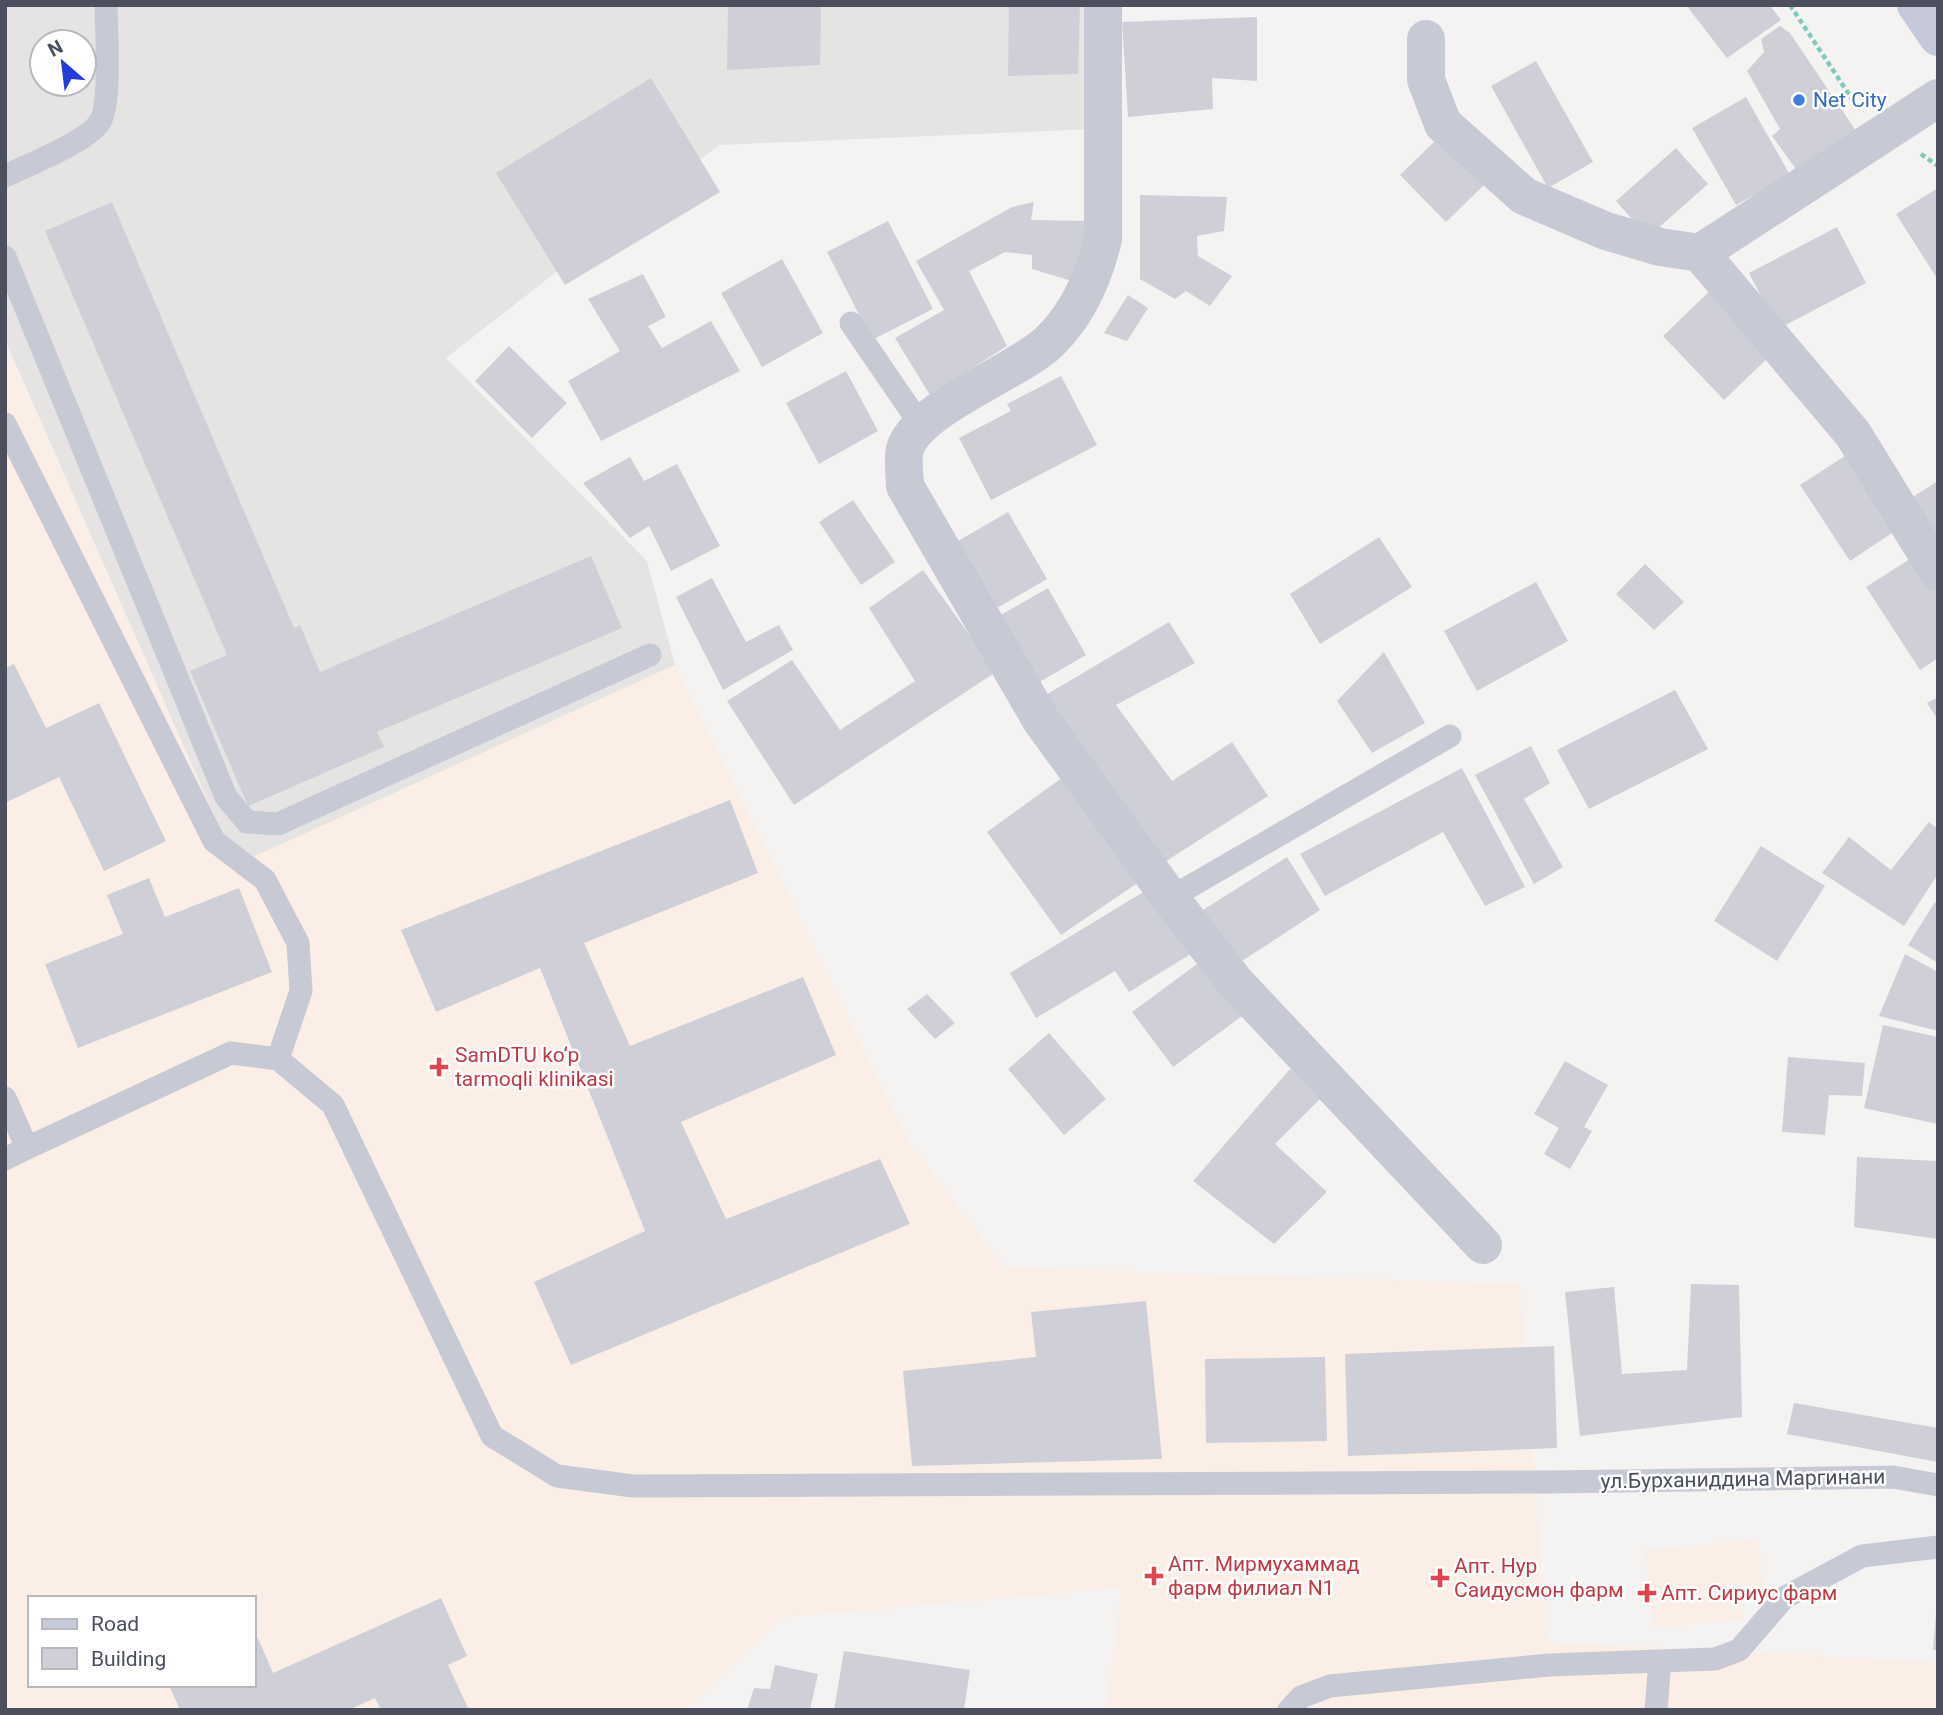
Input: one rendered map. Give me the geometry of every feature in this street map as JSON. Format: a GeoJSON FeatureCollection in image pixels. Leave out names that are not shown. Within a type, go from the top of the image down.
{"type":"FeatureCollection","features":[{"type":"Feature","properties":{"kind":"main road"},"geometry":{"type":"LineString","coordinates":[[1916,5],[1938,37]]}},
{"type":"Feature","properties":{"kind":"street"},"geometry":{"type":"LineString","coordinates":[[1102,5],[1103,239],[1095,271],[1074,312],[1048,343],[920,424],[905,449],[905,486],[1041,720],[1170,898],[1235,982],[1483,1245]]}},
{"type":"Feature","properties":{"kind":"street"},"geometry":{"type":"LineString","coordinates":[[1426,39],[1426,80],[1443,124],[1524,196],[1606,231],[1660,247],[1700,253],[1853,434],[1938,572]]}},
{"type":"Feature","properties":{"kind":"street"},"geometry":{"type":"LineString","coordinates":[[1700,253],[1938,99]]}},
{"type":"Feature","properties":{"kind":"lane"},"geometry":{"type":"LineString","coordinates":[[5,176],[83,137],[100,123],[106,98],[106,5]]}},
{"type":"Feature","properties":{"kind":"lane"},"geometry":{"type":"LineString","coordinates":[[5,257],[226,797],[247,822],[278,824],[650,655]]}},
{"type":"Feature","properties":{"kind":"lane"},"geometry":{"type":"LineString","coordinates":[[851,323],[920,424]]}},
{"type":"Feature","properties":{"kind":"lane"},"geometry":{"type":"LineString","coordinates":[[5,424],[214,841],[265,880],[298,943],[302,991],[278,1059],[231,1053],[5,1159]]}},
{"type":"Feature","properties":{"kind":"lane"},"geometry":{"type":"LineString","coordinates":[[1170,898],[1450,736]]}},
{"type":"Feature","properties":{"kind":"lane","name":"ул.Бурханиддина Маргинани"},"geometry":{"type":"LineString","coordinates":[[278,1059],[333,1105],[492,1436],[557,1476],[633,1486],[1548,1482],[1893,1477],[1938,1485]]}},
{"type":"Feature","properties":{"kind":"lane"},"geometry":{"type":"LineString","coordinates":[[5,1098],[27,1148]]}},
{"type":"Feature","properties":{"kind":"lane"},"geometry":{"type":"LineString","coordinates":[[1289,1710],[1301,1697],[1330,1686],[1549,1665],[1715,1659],[1739,1650],[1784,1598],[1862,1556],[1938,1547]]}},
{"type":"Feature","properties":{"kind":"lane"},"geometry":{"type":"LineString","coordinates":[[1656,1710],[1660,1661]]}},
{"type":"Feature","properties":{"kind":"path"},"geometry":{"type":"LineString","coordinates":[[1790,5],[1860,112],[1938,166]]}},
{"type":"Feature","properties":{"kind":"shaded area"},"geometry":{"type":"Polygon","coordinates":[[[5,5],[1102,5],[1096,129],[719,145],[446,358],[647,561],[675,665],[236,865],[5,340],[5,5]]]}},
{"type":"Feature","properties":{"kind":"shaded area","name":"SamDTU ko‘p tarmoqli klinikasi"},"geometry":{"type":"Polygon","coordinates":[[[5,343],[236,865],[675,665],[911,1145],[1004,1268],[1520,1284],[1547,1642],[1938,1662],[1938,1710],[1106,1710],[1122,1588],[784,1617],[685,1710],[5,1710],[5,343]]]}},
{"type":"Feature","properties":{"kind":"shaded area"},"geometry":{"type":"Polygon","coordinates":[[[1758,1540],[1764,1588],[1740,1586],[1743,1620],[1653,1627],[1645,1550],[1758,1540]]]}},
{"type":"Feature","properties":{"kind":"building"},"geometry":{"type":"Polygon","coordinates":[[[728,5],[821,5],[820,65],[727,70],[728,5]]]}},
{"type":"Feature","properties":{"kind":"building"},"geometry":{"type":"Polygon","coordinates":[[[1009,5],[1080,5],[1078,74],[1008,76],[1009,5]]]}},
{"type":"Feature","properties":{"kind":"building"},"geometry":{"type":"Polygon","coordinates":[[[1686,5],[1770,5],[1781,20],[1727,58],[1686,5]]]}},
{"type":"Feature","properties":{"kind":"building"},"geometry":{"type":"Polygon","coordinates":[[[1257,17],[1257,81],[1212,78],[1213,109],[1128,117],[1122,22],[1257,17]]]}},
{"type":"Feature","properties":{"kind":"building","name":"Net City"},"geometry":{"type":"Polygon","coordinates":[[[1780,26],[1790,33],[1856,131],[1798,172],[1772,136],[1780,129],[1747,71],[1764,52],[1761,39],[1780,26]]]}},
{"type":"Feature","properties":{"kind":"building"},"geometry":{"type":"Polygon","coordinates":[[[1536,61],[1593,162],[1548,188],[1491,86],[1536,61]]]}},
{"type":"Feature","properties":{"kind":"building"},"geometry":{"type":"Polygon","coordinates":[[[651,78],[720,192],[565,285],[496,173],[651,78]]]}},
{"type":"Feature","properties":{"kind":"building"},"geometry":{"type":"Polygon","coordinates":[[[1746,97],[1790,175],[1736,205],[1692,128],[1746,97]]]}},
{"type":"Feature","properties":{"kind":"building"},"geometry":{"type":"Polygon","coordinates":[[[1439,137],[1485,184],[1446,222],[1400,175],[1439,137]]]}},
{"type":"Feature","properties":{"kind":"building"},"geometry":{"type":"Polygon","coordinates":[[[1676,148],[1708,184],[1648,237],[1616,201],[1676,148]]]}},
{"type":"Feature","properties":{"kind":"building"},"geometry":{"type":"Polygon","coordinates":[[[1938,188],[1938,280],[1896,214],[1938,188]]]}},
{"type":"Feature","properties":{"kind":"building"},"geometry":{"type":"Polygon","coordinates":[[[1140,195],[1227,197],[1224,231],[1197,236],[1198,256],[1232,276],[1210,306],[1186,291],[1175,299],[1140,279],[1140,195]]]}},
{"type":"Feature","properties":{"kind":"building"},"geometry":{"type":"Polygon","coordinates":[[[112,202],[294,628],[300,625],[320,672],[591,556],[622,628],[377,732],[384,747],[248,806],[190,671],[227,655],[45,231],[112,202]]]}},
{"type":"Feature","properties":{"kind":"building"},"geometry":{"type":"Polygon","coordinates":[[[1034,202],[1031,220],[1089,221],[1075,282],[1032,269],[1032,255],[1005,252],[969,271],[1007,346],[930,395],[895,338],[944,310],[916,261],[1012,207],[1034,202]]]}},
{"type":"Feature","properties":{"kind":"building"},"geometry":{"type":"Polygon","coordinates":[[[888,221],[933,309],[872,340],[827,252],[888,221]]]}},
{"type":"Feature","properties":{"kind":"building"},"geometry":{"type":"Polygon","coordinates":[[[1837,227],[1866,283],[1778,329],[1749,273],[1837,227]]]}},
{"type":"Feature","properties":{"kind":"building"},"geometry":{"type":"Polygon","coordinates":[[[782,259],[823,333],[762,367],[721,293],[782,259]]]}},
{"type":"Feature","properties":{"kind":"building"},"geometry":{"type":"Polygon","coordinates":[[[643,274],[666,317],[648,326],[662,348],[711,321],[740,371],[601,441],[568,381],[620,351],[588,299],[643,274]]]}},
{"type":"Feature","properties":{"kind":"building"},"geometry":{"type":"Polygon","coordinates":[[[1715,286],[1776,350],[1724,400],[1663,336],[1715,286]]]}},
{"type":"Feature","properties":{"kind":"building"},"geometry":{"type":"Polygon","coordinates":[[[1128,295],[1148,308],[1127,341],[1104,333],[1128,295]]]}},
{"type":"Feature","properties":{"kind":"building"},"geometry":{"type":"Polygon","coordinates":[[[509,346],[567,403],[532,438],[475,381],[509,346]]]}},
{"type":"Feature","properties":{"kind":"building"},"geometry":{"type":"Polygon","coordinates":[[[846,371],[878,431],[819,464],[786,403],[846,371]]]}},
{"type":"Feature","properties":{"kind":"building"},"geometry":{"type":"Polygon","coordinates":[[[1061,376],[1097,445],[991,500],[959,438],[1011,411],[1007,404],[1061,376]]]}},
{"type":"Feature","properties":{"kind":"building"},"geometry":{"type":"Polygon","coordinates":[[[1851,452],[1901,527],[1850,561],[1800,485],[1851,452]]]}},
{"type":"Feature","properties":{"kind":"building"},"geometry":{"type":"Polygon","coordinates":[[[630,457],[644,481],[677,464],[720,546],[671,571],[649,526],[630,538],[583,483],[630,457]]]}},
{"type":"Feature","properties":{"kind":"building"},"geometry":{"type":"Polygon","coordinates":[[[1938,481],[1938,545],[1908,500],[1938,481]]]}},
{"type":"Feature","properties":{"kind":"building"},"geometry":{"type":"Polygon","coordinates":[[[853,500],[895,562],[861,585],[819,522],[853,500]]]}},
{"type":"Feature","properties":{"kind":"building"},"geometry":{"type":"Polygon","coordinates":[[[1008,512],[1047,579],[997,608],[958,541],[1008,512]]]}},
{"type":"Feature","properties":{"kind":"building"},"geometry":{"type":"Polygon","coordinates":[[[1379,537],[1412,587],[1320,644],[1290,594],[1379,537]]]}},
{"type":"Feature","properties":{"kind":"building"},"geometry":{"type":"Polygon","coordinates":[[[1913,557],[1938,595],[1938,658],[1920,670],[1866,587],[1913,557]]]}},
{"type":"Feature","properties":{"kind":"building"},"geometry":{"type":"Polygon","coordinates":[[[1645,564],[1684,602],[1654,630],[1616,594],[1645,564]]]}},
{"type":"Feature","properties":{"kind":"building"},"geometry":{"type":"Polygon","coordinates":[[[923,570],[996,672],[794,805],[727,701],[792,660],[840,730],[915,681],[869,608],[923,570]]]}},
{"type":"Feature","properties":{"kind":"building"},"geometry":{"type":"Polygon","coordinates":[[[712,578],[746,642],[779,625],[793,650],[723,690],[676,597],[712,578]]]}},
{"type":"Feature","properties":{"kind":"building"},"geometry":{"type":"Polygon","coordinates":[[[1536,582],[1568,641],[1477,691],[1444,631],[1536,582]]]}},
{"type":"Feature","properties":{"kind":"building"},"geometry":{"type":"Polygon","coordinates":[[[1048,588],[1086,655],[1036,684],[997,617],[1048,588]]]}},
{"type":"Feature","properties":{"kind":"building"},"geometry":{"type":"Polygon","coordinates":[[[1169,622],[1195,663],[1116,705],[1172,781],[1232,742],[1268,796],[1157,867],[1044,696],[1169,622]]]}},
{"type":"Feature","properties":{"kind":"building"},"geometry":{"type":"Polygon","coordinates":[[[1384,652],[1425,723],[1372,753],[1337,701],[1384,652]]]}},
{"type":"Feature","properties":{"kind":"building"},"geometry":{"type":"Polygon","coordinates":[[[14,664],[46,728],[99,703],[166,841],[104,871],[59,777],[5,803],[5,668],[14,664]]]}},
{"type":"Feature","properties":{"kind":"building"},"geometry":{"type":"Polygon","coordinates":[[[1675,690],[1708,749],[1589,809],[1557,750],[1675,690]]]}},
{"type":"Feature","properties":{"kind":"building"},"geometry":{"type":"Polygon","coordinates":[[[1938,697],[1938,720],[1927,703],[1938,697]]]}},
{"type":"Feature","properties":{"kind":"building"},"geometry":{"type":"Polygon","coordinates":[[[1531,746],[1550,783],[1524,799],[1563,867],[1534,884],[1475,775],[1531,746]]]}},
{"type":"Feature","properties":{"kind":"building"},"geometry":{"type":"Polygon","coordinates":[[[1462,768],[1525,887],[1485,906],[1443,832],[1325,896],[1300,854],[1462,768]]]}},
{"type":"Feature","properties":{"kind":"building"},"geometry":{"type":"Polygon","coordinates":[[[1063,777],[1142,880],[1061,935],[987,832],[1063,777]]]}},
{"type":"Feature","properties":{"kind":"building"},"geometry":{"type":"Polygon","coordinates":[[[730,800],[758,873],[584,943],[630,1046],[803,977],[836,1055],[681,1122],[726,1219],[880,1159],[910,1224],[571,1365],[534,1282],[645,1231],[540,968],[436,1012],[401,930],[730,800]]]}},
{"type":"Feature","properties":{"kind":"building"},"geometry":{"type":"Polygon","coordinates":[[[1929,822],[1938,829],[1938,874],[1904,926],[1822,873],[1849,837],[1891,870],[1929,822]]]}},
{"type":"Feature","properties":{"kind":"building"},"geometry":{"type":"Polygon","coordinates":[[[1761,846],[1825,886],[1777,961],[1714,921],[1761,846]]]}},
{"type":"Feature","properties":{"kind":"building"},"geometry":{"type":"Polygon","coordinates":[[[1287,857],[1320,910],[1239,963],[1198,913],[1287,857]]]}},
{"type":"Feature","properties":{"kind":"building"},"geometry":{"type":"Polygon","coordinates":[[[149,878],[165,917],[239,888],[272,972],[78,1048],[45,964],[123,934],[107,895],[149,878]]]}},
{"type":"Feature","properties":{"kind":"building"},"geometry":{"type":"Polygon","coordinates":[[[1150,888],[1194,952],[1129,992],[1115,971],[1036,1018],[1010,973],[1150,888]]]}},
{"type":"Feature","properties":{"kind":"building"},"geometry":{"type":"Polygon","coordinates":[[[1935,902],[1938,904],[1938,963],[1908,945],[1935,902]]]}},
{"type":"Feature","properties":{"kind":"building"},"geometry":{"type":"Polygon","coordinates":[[[1905,954],[1938,972],[1938,1031],[1879,1016],[1905,954]]]}},
{"type":"Feature","properties":{"kind":"building"},"geometry":{"type":"Polygon","coordinates":[[[1201,961],[1242,1016],[1173,1067],[1132,1012],[1201,961]]]}},
{"type":"Feature","properties":{"kind":"building"},"geometry":{"type":"Polygon","coordinates":[[[927,994],[955,1023],[935,1039],[907,1009],[927,994]]]}},
{"type":"Feature","properties":{"kind":"building"},"geometry":{"type":"Polygon","coordinates":[[[1883,1025],[1938,1037],[1938,1124],[1864,1108],[1883,1025]]]}},
{"type":"Feature","properties":{"kind":"building"},"geometry":{"type":"Polygon","coordinates":[[[1049,1033],[1106,1099],[1064,1135],[1008,1069],[1049,1033]]]}},
{"type":"Feature","properties":{"kind":"building"},"geometry":{"type":"Polygon","coordinates":[[[1788,1057],[1865,1063],[1862,1096],[1829,1095],[1825,1135],[1782,1132],[1788,1057]]]}},
{"type":"Feature","properties":{"kind":"building"},"geometry":{"type":"Polygon","coordinates":[[[1565,1061],[1608,1085],[1584,1127],[1592,1131],[1570,1169],[1544,1154],[1559,1128],[1534,1114],[1565,1061]]]}},
{"type":"Feature","properties":{"kind":"building"},"geometry":{"type":"Polygon","coordinates":[[[1290,1069],[1323,1096],[1275,1144],[1327,1192],[1274,1244],[1193,1181],[1290,1069]]]}},
{"type":"Feature","properties":{"kind":"building"},"geometry":{"type":"Polygon","coordinates":[[[1857,1157],[1938,1161],[1938,1239],[1854,1227],[1857,1157]]]}},
{"type":"Feature","properties":{"kind":"building"},"geometry":{"type":"Polygon","coordinates":[[[1691,1284],[1739,1285],[1742,1417],[1580,1436],[1565,1292],[1614,1287],[1622,1374],[1687,1370],[1691,1284]]]}},
{"type":"Feature","properties":{"kind":"building"},"geometry":{"type":"Polygon","coordinates":[[[1146,1301],[1162,1459],[912,1466],[903,1371],[1036,1357],[1031,1312],[1146,1301]]]}},
{"type":"Feature","properties":{"kind":"building"},"geometry":{"type":"Polygon","coordinates":[[[1554,1346],[1557,1448],[1348,1456],[1345,1354],[1554,1346]]]}},
{"type":"Feature","properties":{"kind":"building"},"geometry":{"type":"Polygon","coordinates":[[[1325,1357],[1327,1441],[1206,1443],[1205,1359],[1325,1357]]]}},
{"type":"Feature","properties":{"kind":"building"},"geometry":{"type":"Polygon","coordinates":[[[1794,1403],[1938,1428],[1938,1462],[1787,1434],[1794,1403]]]}},
{"type":"Feature","properties":{"kind":"building"},"geometry":{"type":"Polygon","coordinates":[[[441,1598],[467,1656],[448,1665],[469,1710],[381,1710],[375,1698],[349,1710],[180,1710],[170,1687],[256,1687],[258,1638],[273,1673],[441,1598]]]}},
{"type":"Feature","properties":{"kind":"building"},"geometry":{"type":"Polygon","coordinates":[[[1936,1613],[1938,1650],[1933,1650],[1936,1613]]]}},
{"type":"Feature","properties":{"kind":"building"},"geometry":{"type":"Polygon","coordinates":[[[844,1651],[970,1670],[964,1710],[834,1710],[844,1651]]]}},
{"type":"Feature","properties":{"kind":"building"},"geometry":{"type":"Polygon","coordinates":[[[775,1665],[818,1674],[810,1710],[747,1710],[754,1688],[770,1689],[775,1665]]]}},
{"type":"Feature","properties":{"kind":"place","name":"Net City"},"geometry":{"type":"Point","coordinates":[1799,100]}},
{"type":"Feature","properties":{"kind":"place","name":"SamDTU ko‘p tarmoqli klinikasi"},"geometry":{"type":"Point","coordinates":[439,1067]}},
{"type":"Feature","properties":{"kind":"place","name":"Апт. Мирмухаммад фарм филиал N1"},"geometry":{"type":"Point","coordinates":[1154,1576]}},
{"type":"Feature","properties":{"kind":"place","name":"Апт. Нур Саидусмон фарм"},"geometry":{"type":"Point","coordinates":[1440,1578]}},
{"type":"Feature","properties":{"kind":"place","name":"Апт. Сириус фарм"},"geometry":{"type":"Point","coordinates":[1647,1593]}}]}
